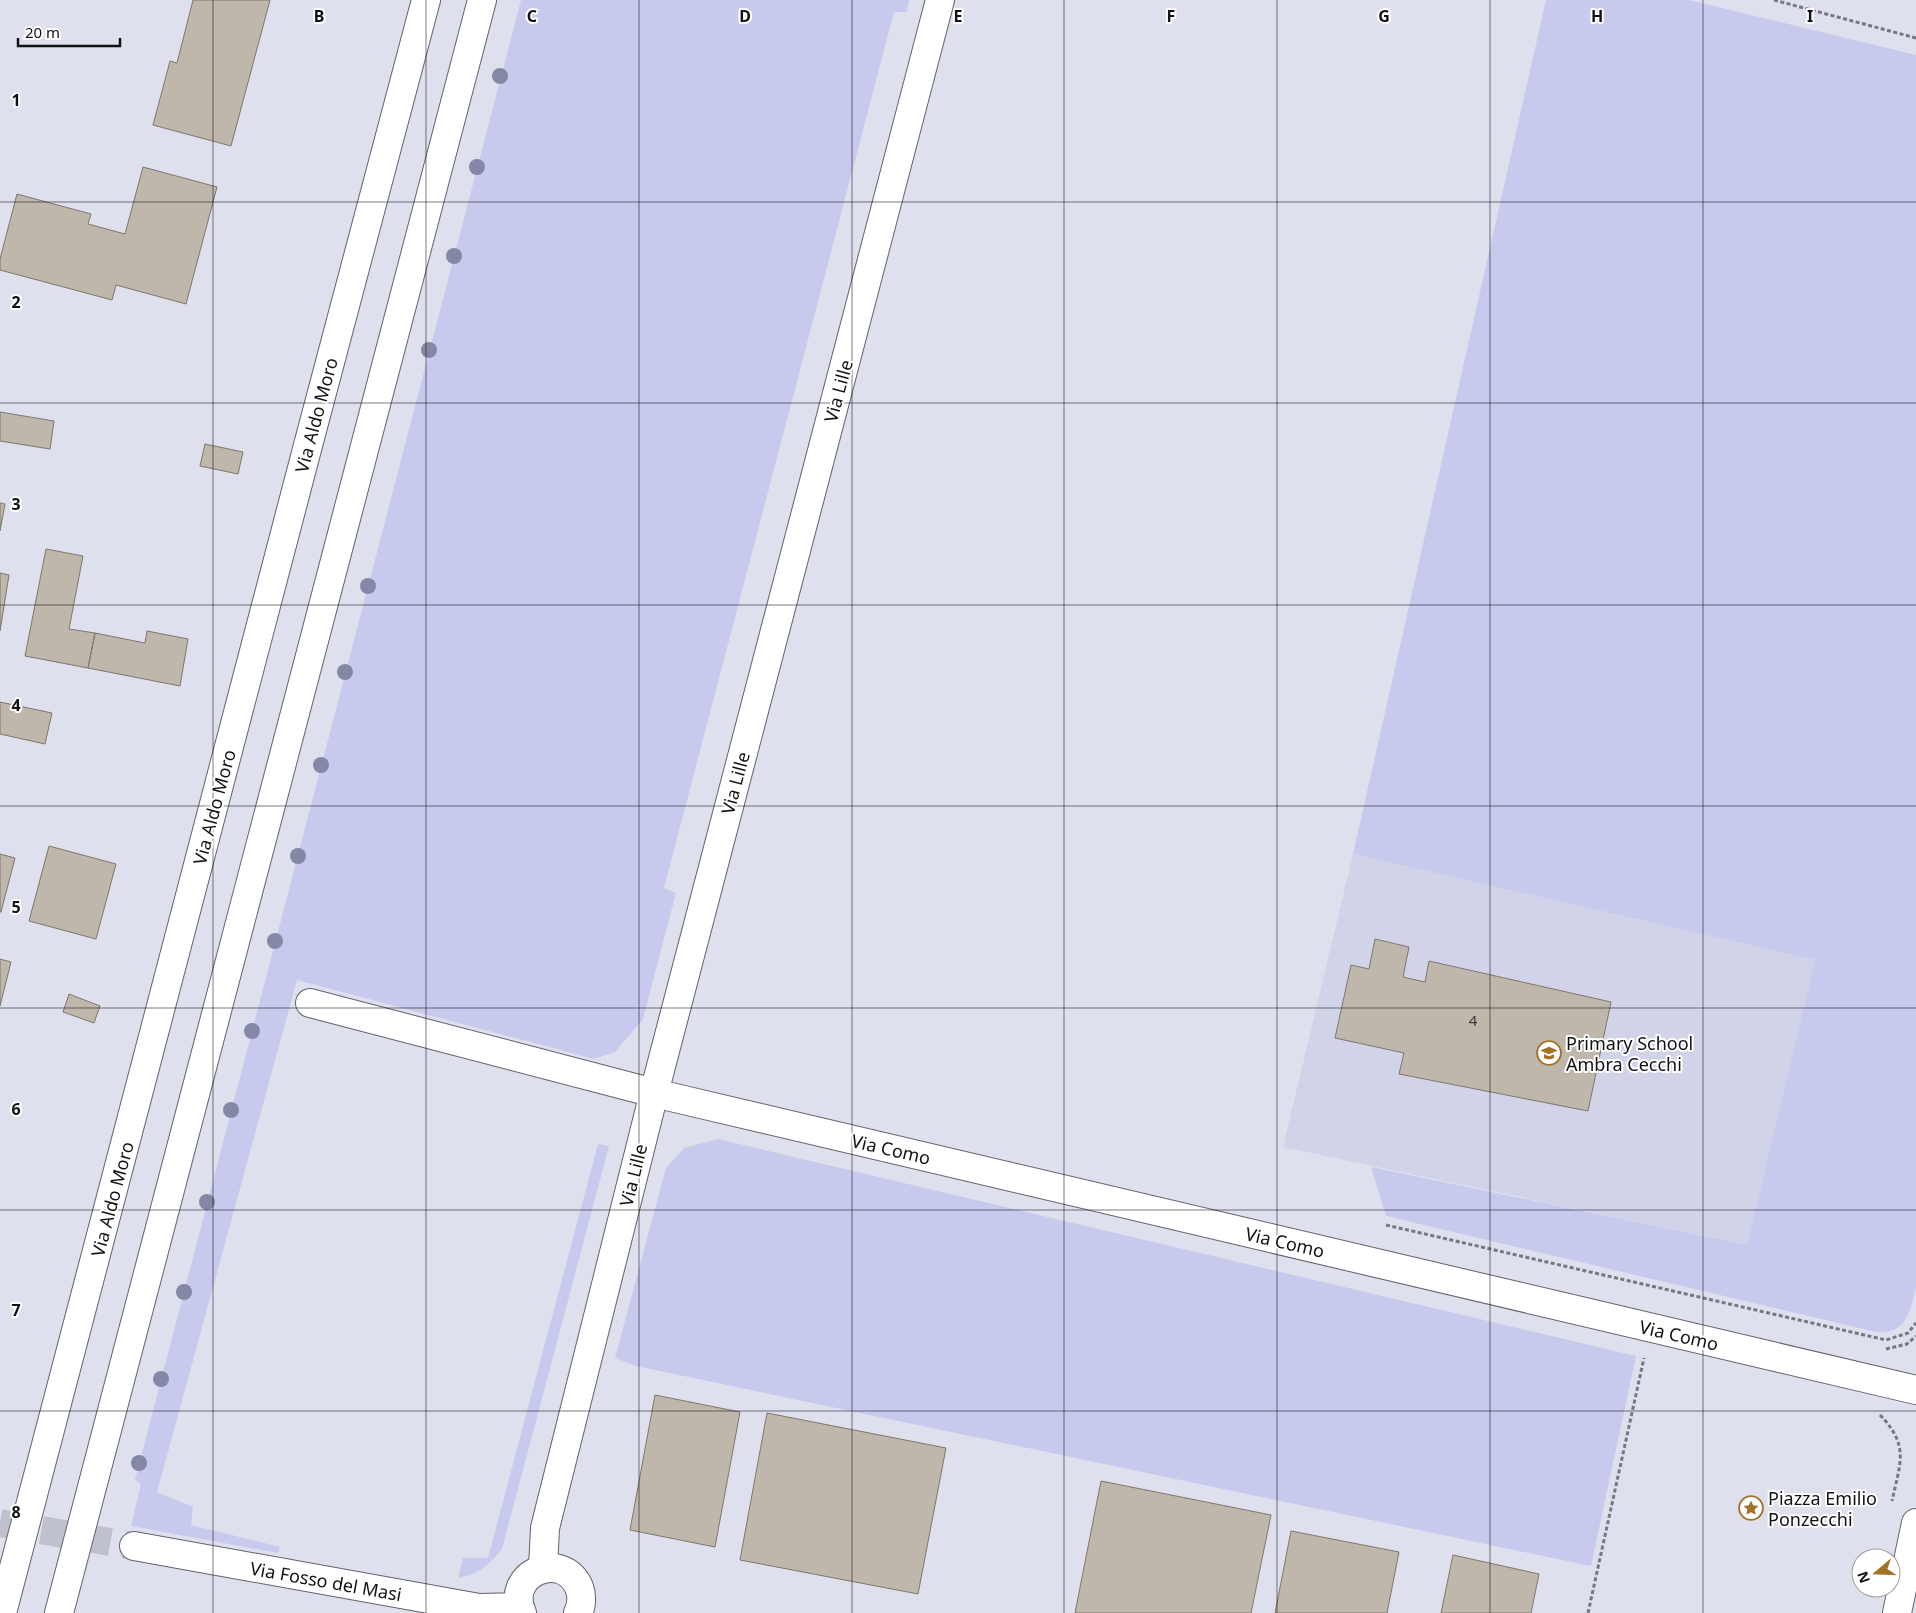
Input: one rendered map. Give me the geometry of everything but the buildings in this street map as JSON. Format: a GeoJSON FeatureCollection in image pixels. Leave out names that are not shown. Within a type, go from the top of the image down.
{"type":"FeatureCollection","features":[{"type":"Feature","properties":{"kind":"street","name":"Via Aldo Moro"},"geometry":{"type":"LineString","coordinates":[[2,1613],[140,1094],[344,307],[426,0]]}},
{"type":"Feature","properties":{"kind":"street"},"geometry":{"type":"LineString","coordinates":[[59,1613],[482,0]]}},
{"type":"Feature","properties":{"kind":"street","name":"Via Lille"},"geometry":{"type":"LineString","coordinates":[[542,1568],[545,1528],[654,1093],[940,0]]}},
{"type":"Feature","properties":{"kind":"street","name":"Via Como"},"geometry":{"type":"LineString","coordinates":[[310,1003],[654,1093],[1916,1390]]}},
{"type":"Feature","properties":{"kind":"street"},"geometry":{"type":"LineString","coordinates":[[1897,1613],[1916,1523]]}},
{"type":"Feature","properties":{"kind":"street","name":"Via Fosso del Masi"},"geometry":{"type":"LineString","coordinates":[[134,1546],[479,1608],[521,1610],[518,1596],[526,1578],[542,1568]]}},
{"type":"Feature","properties":{"kind":"street"},"geometry":{"type":"LineString","coordinates":[[542,1568],[552,1567],[570,1574],[580,1590],[587,1611]]}},
{"type":"Feature","properties":{"kind":"path"},"geometry":{"type":"LineString","coordinates":[[1774,0],[1916,38]]}},
{"type":"Feature","properties":{"kind":"path"},"geometry":{"type":"LineString","coordinates":[[1386,1225],[1886,1340],[1908,1333],[1916,1323]]}},
{"type":"Feature","properties":{"kind":"path"},"geometry":{"type":"LineString","coordinates":[[1588,1613],[1651,1328]]}},
{"type":"Feature","properties":{"kind":"path"},"geometry":{"type":"LineString","coordinates":[[1887,1422],[1899,1441],[1902,1456],[1892,1502]]}},
{"type":"Feature","properties":{"kind":"shaded area"},"geometry":{"type":"Polygon","coordinates":[[[521,0],[909,0],[907,12],[894,12],[664,888],[676,893],[643,1019],[615,1052],[594,1059],[297,980],[157,1492],[193,1507],[191,1525],[280,1547],[278,1553],[131,1526],[141,1484],[135,1480],[521,0]]]}},
{"type":"Feature","properties":{"kind":"shaded area"},"geometry":{"type":"Polygon","coordinates":[[[1546,0],[1689,0],[1916,55],[1916,1287],[1912,1305],[1905,1320],[1901,1325],[1886,1332],[1876,1332],[1386,1216],[1371,1167],[1747,1245],[1815,960],[1353,854],[1546,0]]]}},
{"type":"Feature","properties":{"kind":"shaded area","name":"Primary School Ambra Cecchi"},"geometry":{"type":"Polygon","coordinates":[[[1353,854],[1815,960],[1747,1245],[1283,1147],[1353,854]]]}},
{"type":"Feature","properties":{"kind":"shaded area"},"geometry":{"type":"Polygon","coordinates":[[[718,1139],[1636,1356],[1591,1566],[636,1366],[615,1358],[666,1168],[684,1148],[718,1139]]]}},
{"type":"Feature","properties":{"kind":"shaded area"},"geometry":{"type":"Polygon","coordinates":[[[598,1144],[609,1146],[502,1549],[483,1568],[458,1578],[463,1558],[488,1558],[598,1144]]]}},
{"type":"Feature","properties":{"kind":"tunnel"},"geometry":{"type":"LineString","coordinates":[[0,1523],[134,1546]]}},
{"type":"Feature","properties":{"kind":"place","name":"Primary School Ambra Cecchi"},"geometry":{"type":"Point","coordinates":[1549,1053]}},
{"type":"Feature","properties":{"kind":"place","name":"Piazza Emilio Ponzecchi"},"geometry":{"type":"Point","coordinates":[1751,1508]}}]}
